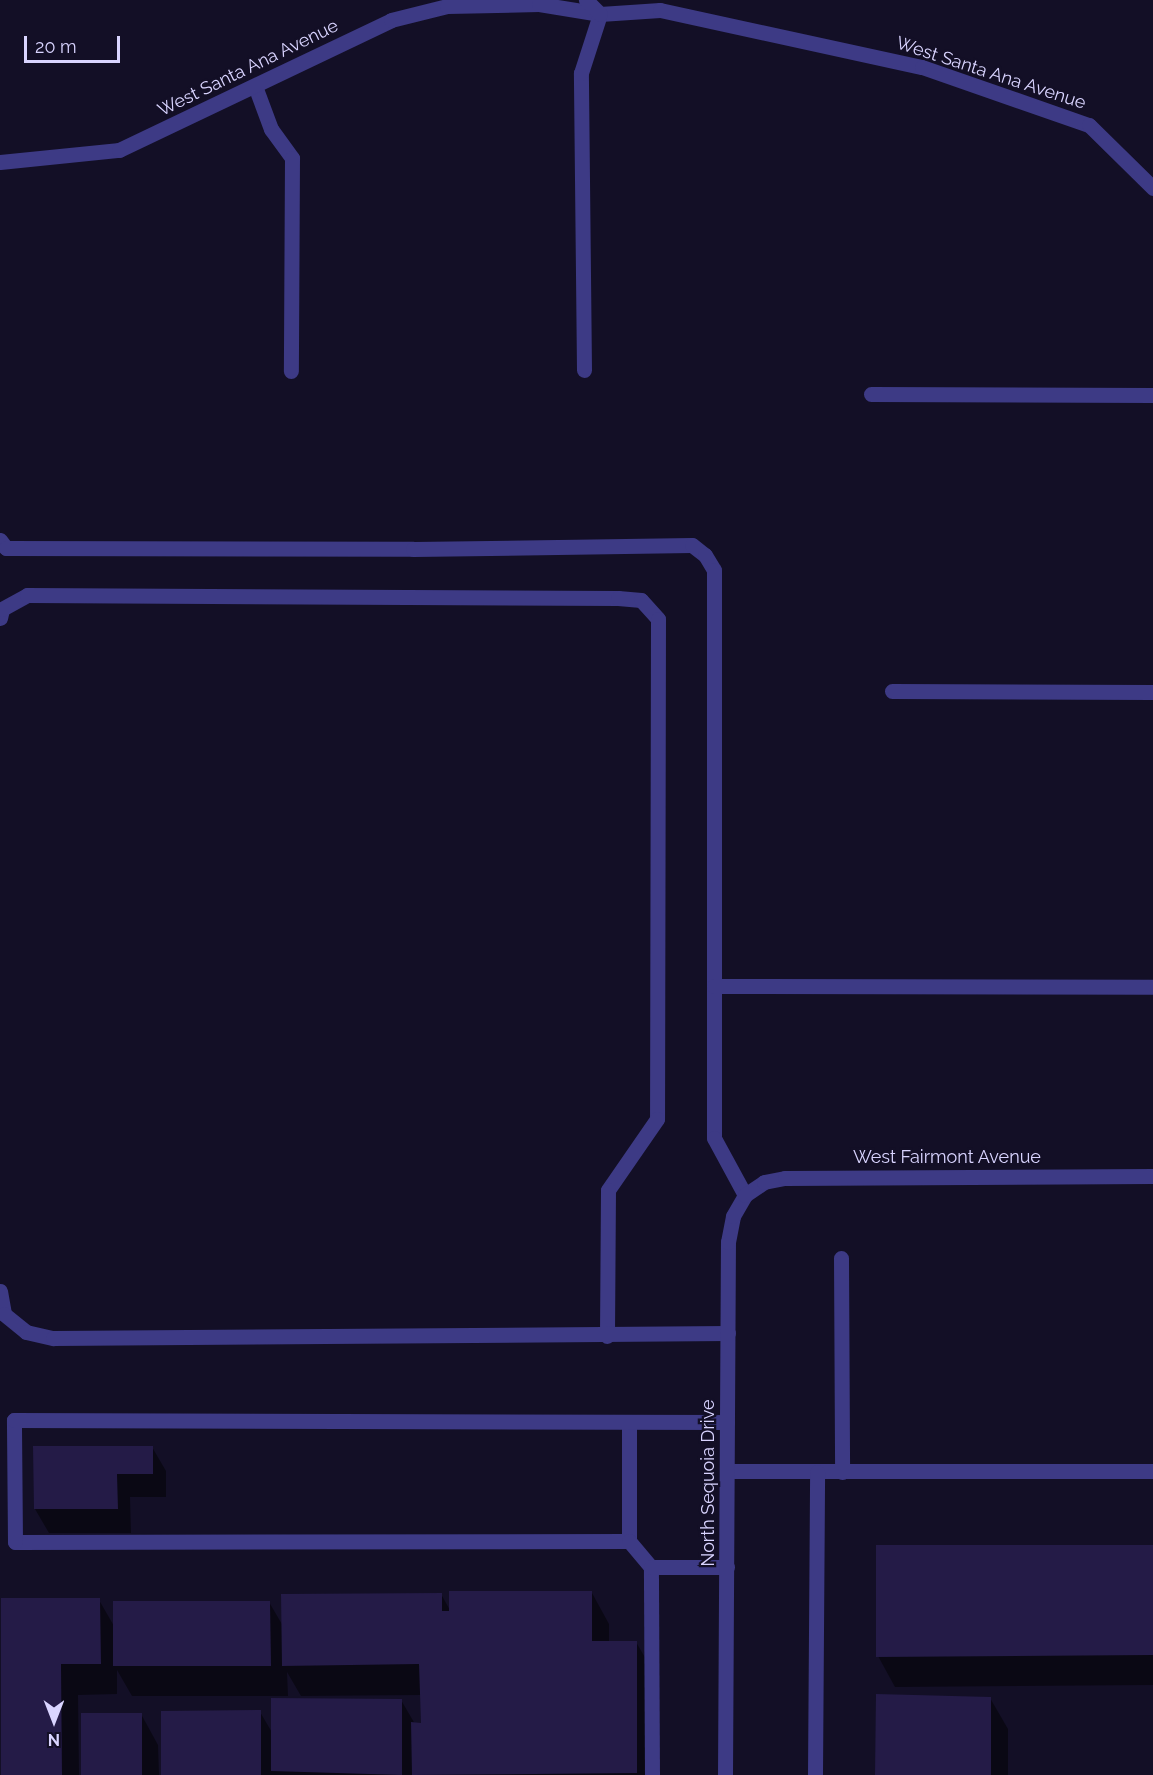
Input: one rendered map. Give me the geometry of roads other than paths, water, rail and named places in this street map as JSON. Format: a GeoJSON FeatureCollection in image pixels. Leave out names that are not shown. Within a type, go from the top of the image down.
{"type":"FeatureCollection","features":[{"type":"Feature","properties":{"kind":"street"},"geometry":{"type":"LineString","coordinates":[[584,370],[581,73],[600,14],[586,0]]}},
{"type":"Feature","properties":{"kind":"street","name":"West Santa Ana Avenue"},"geometry":{"type":"LineString","coordinates":[[0,162],[119,150],[391,20],[449,3],[539,4],[600,14],[681,7],[922,67],[1089,125],[1153,188]]}},
{"type":"Feature","properties":{"kind":"street"},"geometry":{"type":"LineString","coordinates":[[255,86],[271,129],[292,158],[291,371]]}},
{"type":"Feature","properties":{"kind":"street"},"geometry":{"type":"LineString","coordinates":[[871,394],[1153,395]]}},
{"type":"Feature","properties":{"kind":"street"},"geometry":{"type":"LineString","coordinates":[[0,540],[6,548],[413,549],[692,545],[714,570],[714,1138],[745,1195]]}},
{"type":"Feature","properties":{"kind":"street"},"geometry":{"type":"LineString","coordinates":[[0,618],[2,609],[27,595],[39,595],[618,598],[641,600],[658,619],[657,1119],[608,1190],[607,1336]]}},
{"type":"Feature","properties":{"kind":"street"},"geometry":{"type":"LineString","coordinates":[[892,691],[1153,692]]}},
{"type":"Feature","properties":{"kind":"street"},"geometry":{"type":"LineString","coordinates":[[714,986],[1153,987]]}},
{"type":"Feature","properties":{"kind":"street","name":"West Fairmont Avenue"},"geometry":{"type":"LineString","coordinates":[[745,1195],[764,1182],[785,1178],[1153,1176]]}},
{"type":"Feature","properties":{"kind":"street","name":"North Sequoia Drive"},"geometry":{"type":"LineString","coordinates":[[725,1775],[728,1242],[733,1216],[745,1195]]}},
{"type":"Feature","properties":{"kind":"street"},"geometry":{"type":"LineString","coordinates":[[841,1258],[842,1473]]}},
{"type":"Feature","properties":{"kind":"street"},"geometry":{"type":"LineString","coordinates":[[0,1291],[4,1314],[26,1332],[53,1338],[607,1336],[728,1333]]}},
{"type":"Feature","properties":{"kind":"street"},"geometry":{"type":"LineString","coordinates":[[629,1541],[15,1542],[14,1420],[727,1422]]}},
{"type":"Feature","properties":{"kind":"street"},"geometry":{"type":"LineString","coordinates":[[629,1422],[629,1541],[651,1567],[652,1775]]}},
{"type":"Feature","properties":{"kind":"street"},"geometry":{"type":"LineString","coordinates":[[727,1471],[842,1473],[1153,1471]]}},
{"type":"Feature","properties":{"kind":"street"},"geometry":{"type":"LineString","coordinates":[[815,1775],[817,1473]]}},
{"type":"Feature","properties":{"kind":"street"},"geometry":{"type":"LineString","coordinates":[[651,1567],[727,1567]]}}]}
